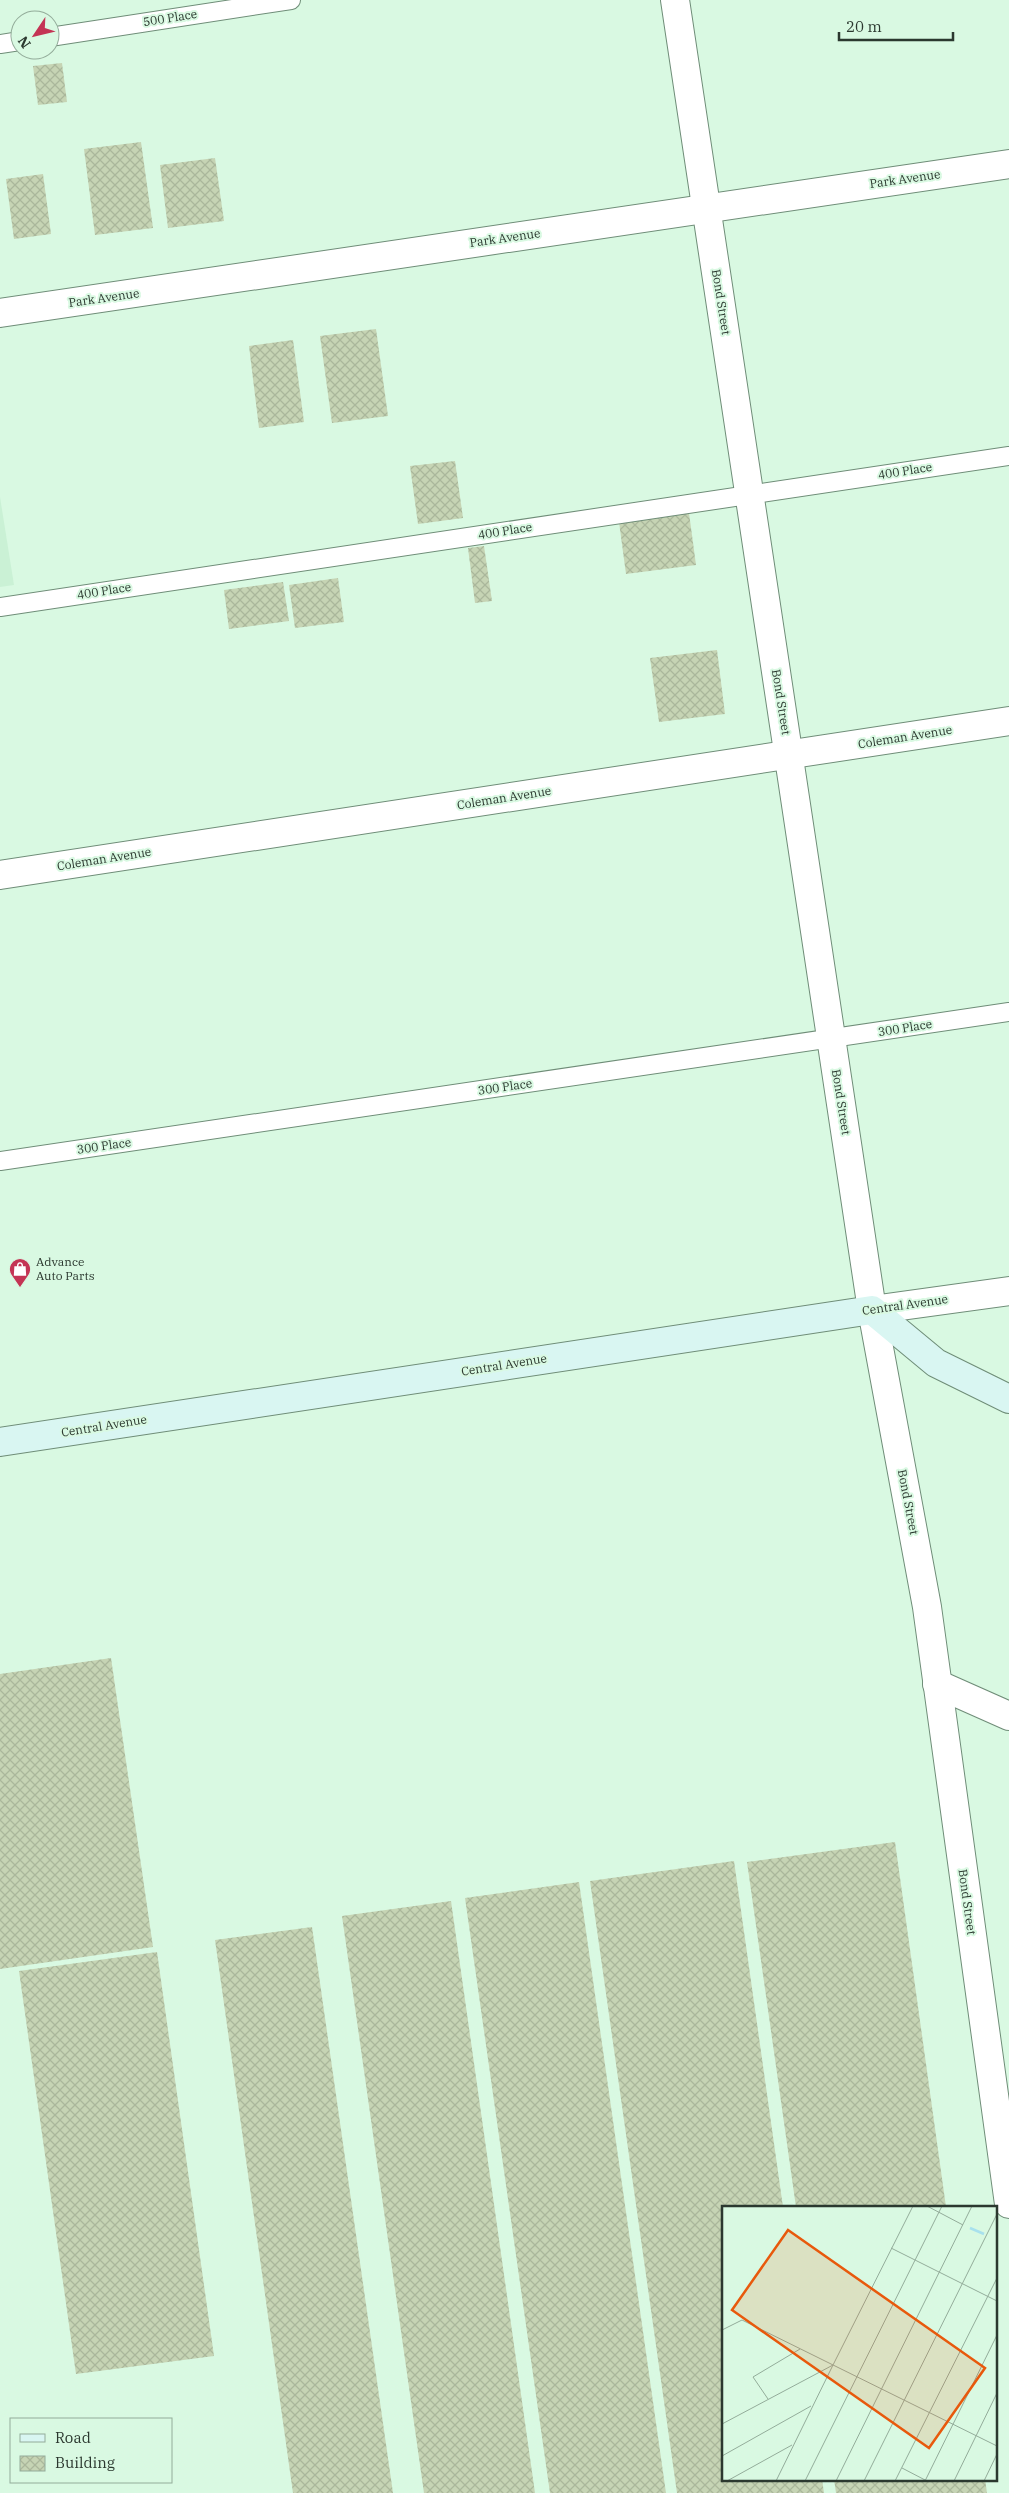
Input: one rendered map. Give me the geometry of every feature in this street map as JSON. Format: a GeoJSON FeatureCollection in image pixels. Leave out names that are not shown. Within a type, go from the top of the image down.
{"type":"FeatureCollection","features":[{"type":"Feature","properties":{"kind":"main road"},"geometry":{"type":"LineString","coordinates":[[872,1310],[936,1363],[1009,1399]]}},
{"type":"Feature","properties":{"kind":"main road","name":"Central Avenue"},"geometry":{"type":"LineString","coordinates":[[0,1442],[872,1310]]}},
{"type":"Feature","properties":{"kind":"street","name":"Bond Street"},"geometry":{"type":"LineString","coordinates":[[675,0],[872,1310],[928,1607],[1009,2204]]}},
{"type":"Feature","properties":{"kind":"street","name":"Park Avenue"},"geometry":{"type":"LineString","coordinates":[[0,313],[1009,164]]}},
{"type":"Feature","properties":{"kind":"street","name":"Coleman Avenue"},"geometry":{"type":"LineString","coordinates":[[0,875],[1009,721]]}},
{"type":"Feature","properties":{"kind":"street","name":"Central Avenue"},"geometry":{"type":"LineString","coordinates":[[872,1310],[1009,1291]]}},
{"type":"Feature","properties":{"kind":"street"},"geometry":{"type":"LineString","coordinates":[[937,1684],[1009,1716]]}},
{"type":"Feature","properties":{"kind":"lane","name":"500 Place"},"geometry":{"type":"LineString","coordinates":[[60,35],[291,0]]}},
{"type":"Feature","properties":{"kind":"lane","name":"400 Place"},"geometry":{"type":"LineString","coordinates":[[0,607],[1009,456]]}},
{"type":"Feature","properties":{"kind":"lane","name":"300 Place"},"geometry":{"type":"LineString","coordinates":[[0,1161],[1009,1012]]}},
{"type":"Feature","properties":{"kind":"shaded area"},"geometry":{"type":"Polygon","coordinates":[[[0,497],[14,585],[0,587],[0,497]]]}},
{"type":"Feature","properties":{"kind":"building"},"geometry":{"type":"Polygon","coordinates":[[[62,63],[67,102],[38,105],[33,66],[62,63]]]}},
{"type":"Feature","properties":{"kind":"building"},"geometry":{"type":"Polygon","coordinates":[[[141,142],[153,228],[95,235],[84,149],[141,142]]]}},
{"type":"Feature","properties":{"kind":"building"},"geometry":{"type":"Polygon","coordinates":[[[215,158],[224,221],[168,228],[160,165],[215,158]]]}},
{"type":"Feature","properties":{"kind":"building"},"geometry":{"type":"Polygon","coordinates":[[[43,174],[51,234],[14,239],[6,179],[43,174]]]}},
{"type":"Feature","properties":{"kind":"building"},"geometry":{"type":"Polygon","coordinates":[[[376,329],[388,416],[332,423],[320,336],[376,329]]]}},
{"type":"Feature","properties":{"kind":"building"},"geometry":{"type":"Polygon","coordinates":[[[293,340],[304,422],[259,428],[249,346],[293,340]]]}},
{"type":"Feature","properties":{"kind":"building"},"geometry":{"type":"Polygon","coordinates":[[[455,461],[463,518],[418,524],[410,466],[455,461]]]}},
{"type":"Feature","properties":{"kind":"building"},"geometry":{"type":"Polygon","coordinates":[[[689,513],[696,565],[626,574],[619,522],[689,513]]]}},
{"type":"Feature","properties":{"kind":"building"},"geometry":{"type":"Polygon","coordinates":[[[484,546],[492,601],[475,603],[468,548],[484,546]]]}},
{"type":"Feature","properties":{"kind":"building"},"geometry":{"type":"Polygon","coordinates":[[[338,578],[344,622],[295,628],[289,585],[338,578]]]}},
{"type":"Feature","properties":{"kind":"building"},"geometry":{"type":"Polygon","coordinates":[[[283,582],[289,621],[229,629],[224,590],[283,582]]]}},
{"type":"Feature","properties":{"kind":"building"},"geometry":{"type":"Polygon","coordinates":[[[717,650],[725,714],[659,722],[650,658],[717,650]]]}},
{"type":"Feature","properties":{"kind":"building"},"geometry":{"type":"Polygon","coordinates":[[[111,1658],[153,1947],[0,1969],[0,1674],[111,1658]]]}},
{"type":"Feature","properties":{"kind":"building"},"geometry":{"type":"Polygon","coordinates":[[[895,1842],[946,2206],[796,2206],[747,1862],[895,1842]]]}},
{"type":"Feature","properties":{"kind":"building"},"geometry":{"type":"Polygon","coordinates":[[[734,1861],[783,2206],[722,2206],[722,2480],[822,2480],[824,2493],[677,2493],[590,1881],[734,1861]]]}},
{"type":"Feature","properties":{"kind":"building"},"geometry":{"type":"Polygon","coordinates":[[[579,1882],[666,2493],[550,2493],[465,1898],[579,1882]]]}},
{"type":"Feature","properties":{"kind":"building"},"geometry":{"type":"Polygon","coordinates":[[[451,1901],[535,2493],[424,2493],[342,1916],[451,1901]]]}},
{"type":"Feature","properties":{"kind":"building"},"geometry":{"type":"Polygon","coordinates":[[[312,1927],[393,2493],[293,2493],[215,1940],[312,1927]]]}},
{"type":"Feature","properties":{"kind":"building"},"geometry":{"type":"Polygon","coordinates":[[[157,1952],[214,2356],[76,2374],[19,1971],[157,1952]]]}},
{"type":"Feature","properties":{"kind":"building"},"geometry":{"type":"Polygon","coordinates":[[[834,2480],[985,2480],[987,2493],[836,2493],[834,2480]]]}},
{"type":"Feature","properties":{"kind":"place","name":"Advance Auto Parts"},"geometry":{"type":"Point","coordinates":[20,1288]}}]}
